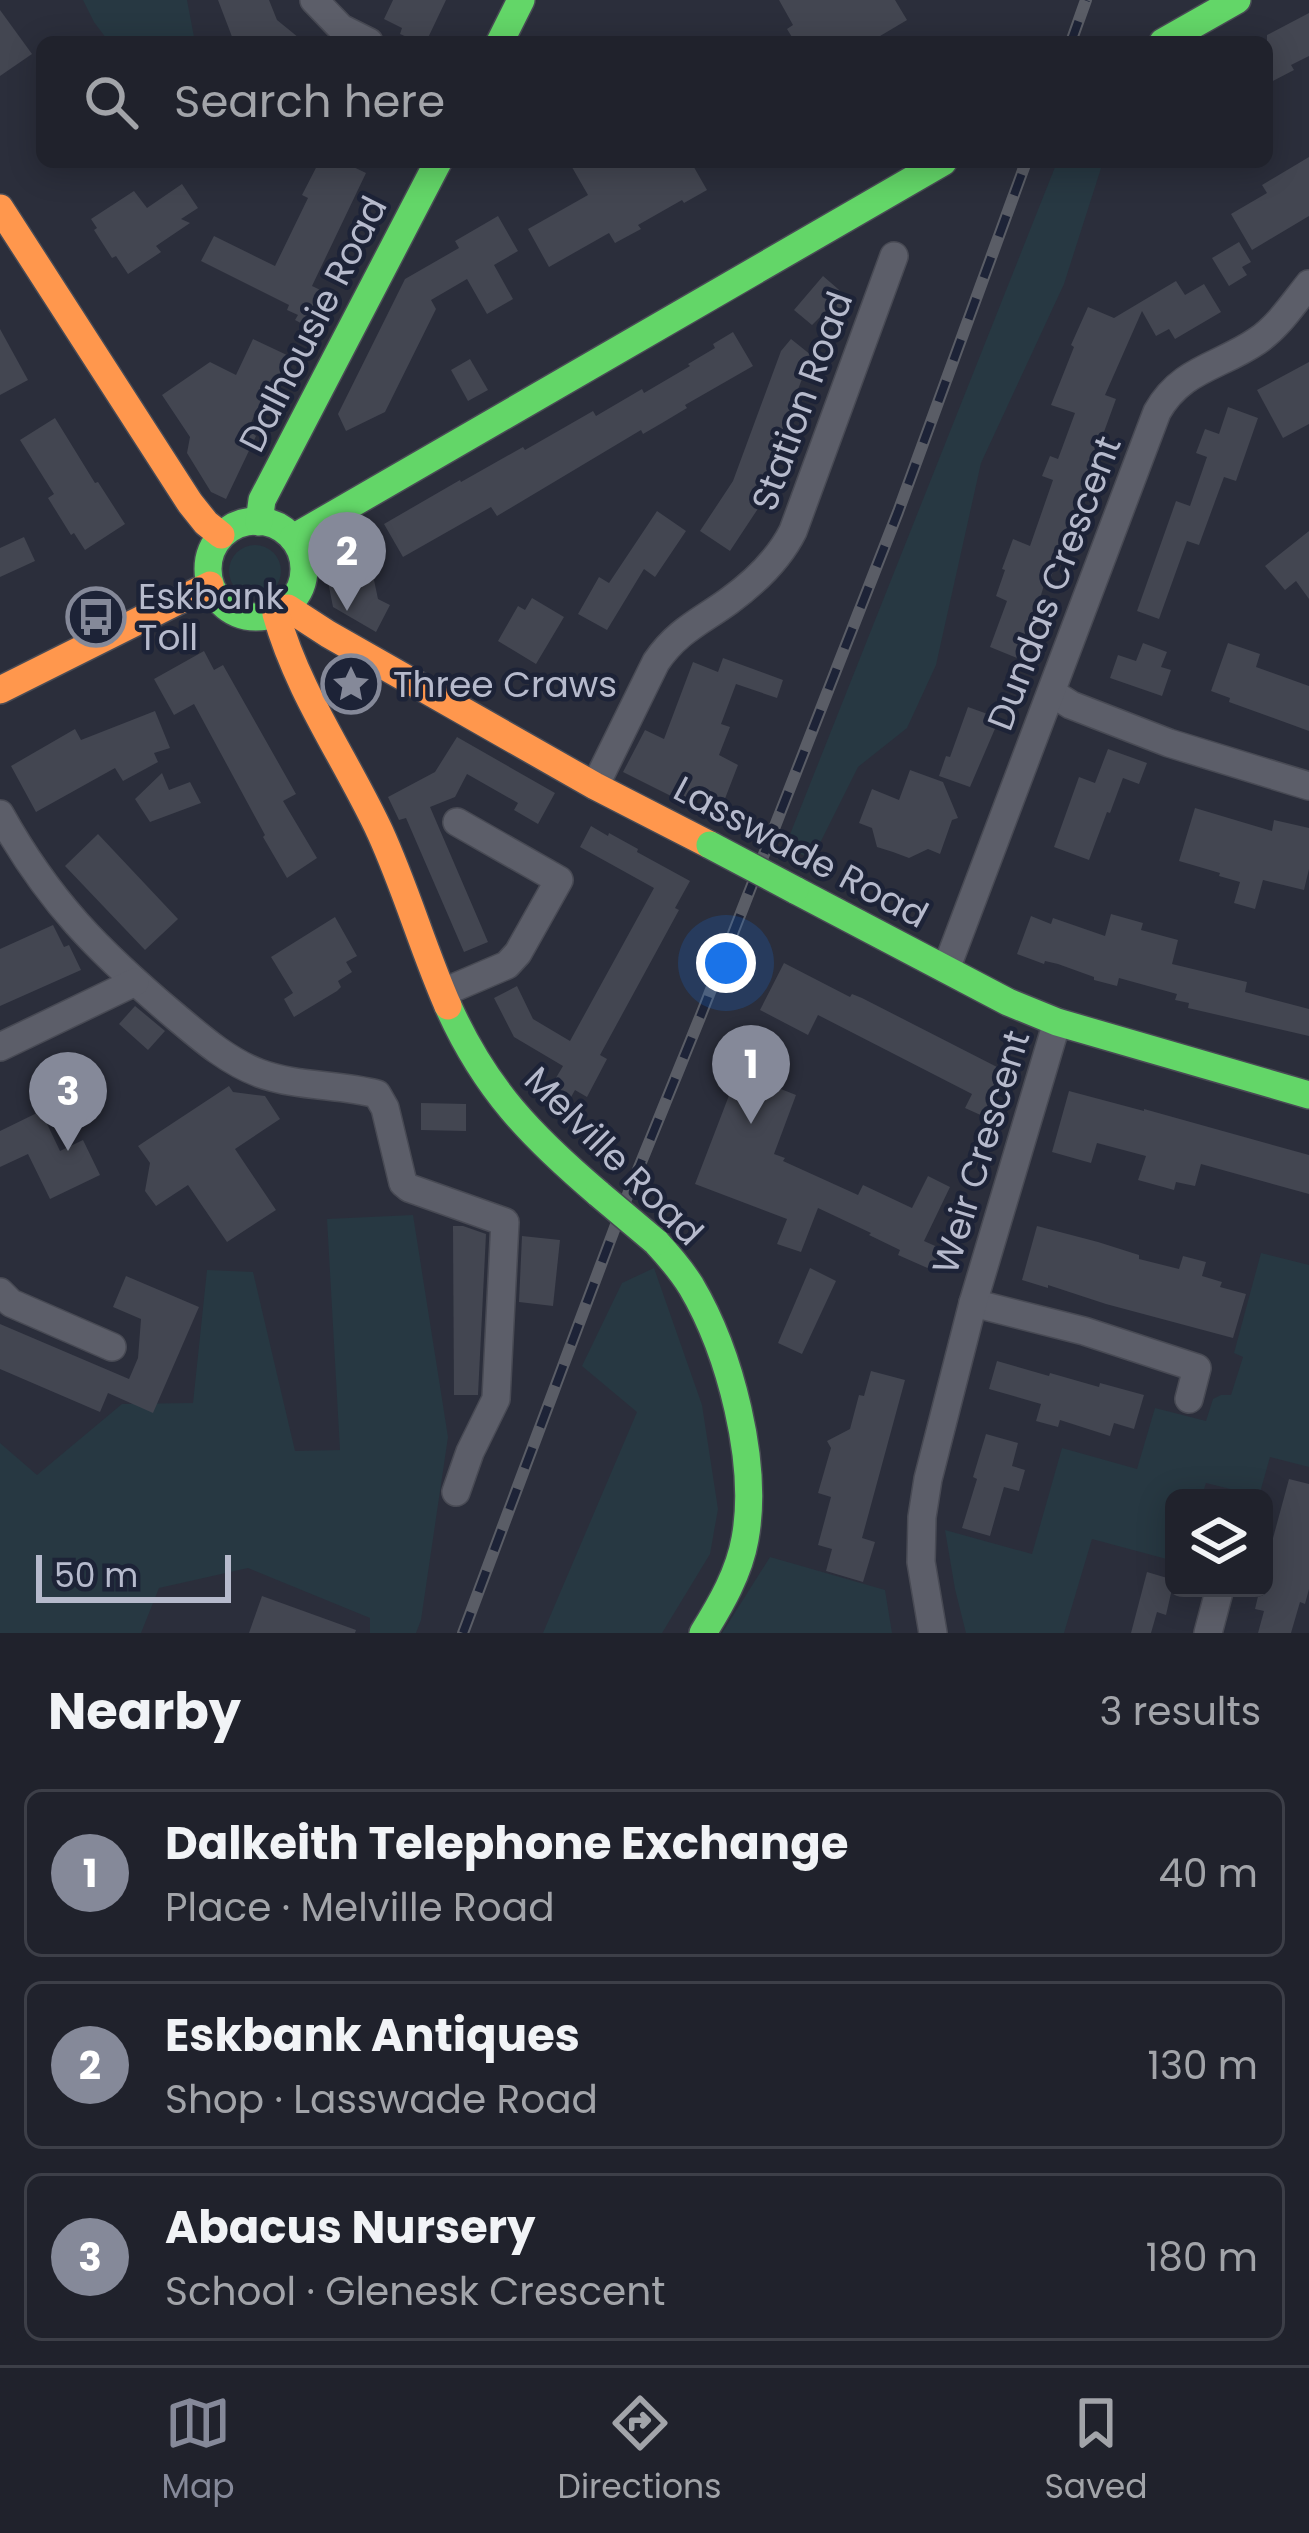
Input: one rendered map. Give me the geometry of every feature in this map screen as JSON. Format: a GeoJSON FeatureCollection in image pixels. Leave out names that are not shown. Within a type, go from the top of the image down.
{"type":"FeatureCollection","features":[{"type":"Feature","properties":{"kind":"main road"},"geometry":{"type":"LineString","coordinates":[[503,36],[521,0]]}},
{"type":"Feature","properties":{"kind":"main road"},"geometry":{"type":"LineString","coordinates":[[1174,36],[1238,0]]}},
{"type":"Feature","properties":{"kind":"main road","name":"Dalhousie Road"},"geometry":{"type":"LineString","coordinates":[[260,522],[262,500],[435,168]]}},
{"type":"Feature","properties":{"kind":"main road"},"geometry":{"type":"LineString","coordinates":[[292,538],[933,168]]}},
{"type":"Feature","properties":{"kind":"main road"},"geometry":{"type":"LineString","coordinates":[[0,208],[190,503],[221,535]]}},
{"type":"Feature","properties":{"kind":"main road"},"geometry":{"type":"LineString","coordinates":[[260,522],[292,538],[304,561],[304,572],[302,586],[282,611],[252,617],[226,607],[210,585],[206,565],[221,535],[239,524],[260,522]]}},
{"type":"Feature","properties":{"kind":"main road"},"geometry":{"type":"LineString","coordinates":[[0,690],[210,585]]}},
{"type":"Feature","properties":{"kind":"main road","name":"Lasswade Road"},"geometry":{"type":"LineString","coordinates":[[282,611],[595,786],[1008,1002],[1100,1036],[1309,1095]]}},
{"type":"Feature","properties":{"kind":"main road","name":"Melville Road"},"geometry":{"type":"LineString","coordinates":[[282,611],[281,640],[379,830],[470,1052],[507,1108],[549,1151],[656,1242],[692,1288],[712,1328],[734,1397],[746,1463],[746,1534],[727,1594],[703,1633]]}},
{"type":"Feature","properties":{"kind":"street"},"geometry":{"type":"LineString","coordinates":[[314,0],[341,28],[357,36]]}},
{"type":"Feature","properties":{"kind":"street","name":"Station Road"},"geometry":{"type":"LineString","coordinates":[[595,786],[668,644],[739,593],[783,550],[894,256]]}},
{"type":"Feature","properties":{"kind":"street","name":"Dundas Crescent"},"geometry":{"type":"LineString","coordinates":[[946,969],[1157,412],[1168,392],[1185,378],[1259,340],[1309,284]]}},
{"type":"Feature","properties":{"kind":"street"},"geometry":{"type":"LineString","coordinates":[[1052,693],[1169,743],[1309,786]]}},
{"type":"Feature","properties":{"kind":"street"},"geometry":{"type":"LineString","coordinates":[[0,814],[51,896],[75,924],[216,1049],[254,1071],[284,1081],[377,1094],[385,1108],[403,1183],[505,1222],[496,1399],[456,1492]]}},
{"type":"Feature","properties":{"kind":"street"},"geometry":{"type":"LineString","coordinates":[[443,992],[507,964],[559,880],[457,822]]}},
{"type":"Feature","properties":{"kind":"street"},"geometry":{"type":"LineString","coordinates":[[0,1047],[135,982]]}},
{"type":"Feature","properties":{"kind":"street","name":"Weir Crescent"},"geometry":{"type":"LineString","coordinates":[[933,1633],[921,1562],[928,1479],[973,1303],[1058,1022]]}},
{"type":"Feature","properties":{"kind":"street"},"geometry":{"type":"LineString","coordinates":[[0,1292],[11,1303],[112,1347]]}},
{"type":"Feature","properties":{"kind":"street","name":"Weir Crescent"},"geometry":{"type":"LineString","coordinates":[[973,1303],[1084,1331],[1197,1368],[1189,1399]]}},
{"type":"Feature","properties":{"kind":"street"},"geometry":{"type":"LineString","coordinates":[[1208,1633],[1218,1597]]}},
{"type":"Feature","properties":{"kind":"shaded area"},"geometry":{"type":"Polygon","coordinates":[[[83,0],[187,0],[194,36],[104,36],[83,0]]]}},
{"type":"Feature","properties":{"kind":"shaded area"},"geometry":{"type":"Polygon","coordinates":[[[1055,168],[1101,168],[1064,284],[981,463],[936,665],[907,728],[858,767],[812,859],[785,847],[1055,168]]]}},
{"type":"Feature","properties":{"kind":"shaded area"},"geometry":{"type":"Polygon","coordinates":[[[255,545],[274,552],[281,571],[274,590],[255,597],[236,590],[229,571],[236,552],[255,545]]]}},
{"type":"Feature","properties":{"kind":"shaded area"},"geometry":{"type":"Polygon","coordinates":[[[413,1215],[448,1437],[416,1633],[370,1633],[370,1618],[248,1568],[159,1588],[141,1633],[0,1633],[0,1443],[37,1475],[122,1404],[193,1403],[207,1270],[253,1272],[295,1451],[340,1450],[327,1219],[413,1215]]]}},
{"type":"Feature","properties":{"kind":"shaded area"},"geometry":{"type":"Polygon","coordinates":[[[1261,1253],[1309,1265],[1309,1467],[1270,1457],[1261,1489],[1206,1483],[1204,1489],[1165,1489],[1165,1559],[1092,1539],[1064,1633],[966,1633],[945,1530],[1032,1554],[1062,1448],[1137,1469],[1155,1408],[1206,1421],[1213,1399],[1231,1395],[1243,1357],[1234,1353],[1261,1253]]]}},
{"type":"Feature","properties":{"kind":"shaded area"},"geometry":{"type":"Polygon","coordinates":[[[654,1268],[702,1405],[718,1509],[710,1554],[662,1633],[543,1633],[637,1412],[582,1366],[622,1283],[654,1268]]]}},
{"type":"Feature","properties":{"kind":"shaded area"},"geometry":{"type":"Polygon","coordinates":[[[770,1557],[885,1590],[892,1633],[722,1633],[770,1557]]]}},
{"type":"Feature","properties":{"kind":"building"},"geometry":{"type":"Polygon","coordinates":[[[218,0],[269,0],[277,20],[297,36],[232,36],[218,0]]]}},
{"type":"Feature","properties":{"kind":"building"},"geometry":{"type":"Polygon","coordinates":[[[393,0],[446,0],[429,36],[404,36],[400,34],[402,28],[384,19],[393,0]]]}},
{"type":"Feature","properties":{"kind":"building"},"geometry":{"type":"Polygon","coordinates":[[[779,0],[895,0],[907,20],[880,36],[791,36],[787,29],[793,25],[779,0]]]}},
{"type":"Feature","properties":{"kind":"building"},"geometry":{"type":"Polygon","coordinates":[[[0,10],[32,54],[0,76],[0,10]]]}},
{"type":"Feature","properties":{"kind":"building"},"geometry":{"type":"Polygon","coordinates":[[[1309,13],[1309,56],[1273,81],[1273,36],[1267,35],[1309,13]]]}},
{"type":"Feature","properties":{"kind":"building"},"geometry":{"type":"Polygon","coordinates":[[[1309,157],[1309,216],[1252,250],[1231,214],[1267,193],[1262,185],[1309,157]]]}},
{"type":"Feature","properties":{"kind":"building"},"geometry":{"type":"Polygon","coordinates":[[[316,168],[356,168],[366,173],[312,286],[333,296],[316,331],[295,320],[298,315],[287,310],[289,305],[201,261],[214,236],[275,266],[308,198],[302,195],[316,168]]]}},
{"type":"Feature","properties":{"kind":"building"},"geometry":{"type":"Polygon","coordinates":[[[572,168],[694,168],[707,190],[638,225],[641,229],[615,243],[609,233],[549,267],[528,229],[588,195],[572,168]]]}},
{"type":"Feature","properties":{"kind":"building"},"geometry":{"type":"Polygon","coordinates":[[[182,184],[198,208],[181,219],[190,223],[156,246],[161,252],[128,274],[116,256],[112,258],[91,219],[134,191],[147,208],[182,184]]]}},
{"type":"Feature","properties":{"kind":"building"},"geometry":{"type":"Polygon","coordinates":[[[498,216],[518,251],[494,265],[513,299],[487,314],[467,279],[431,300],[436,309],[385,412],[346,431],[338,414],[405,279],[459,248],[455,241],[498,216]]]}},
{"type":"Feature","properties":{"kind":"building"},"geometry":{"type":"Polygon","coordinates":[[[1239,242],[1251,262],[1242,267],[1247,275],[1229,286],[1212,258],[1239,242]]]}},
{"type":"Feature","properties":{"kind":"building"},"geometry":{"type":"Polygon","coordinates":[[[823,276],[853,302],[834,324],[823,314],[812,325],[794,310],[823,276]]]}},
{"type":"Feature","properties":{"kind":"building"},"geometry":{"type":"Polygon","coordinates":[[[1176,281],[1185,295],[1204,284],[1221,312],[1175,339],[1169,329],[1156,336],[1142,311],[1105,395],[1116,399],[1051,577],[1047,575],[1025,649],[1021,648],[1017,658],[990,647],[1007,601],[996,596],[1002,569],[1013,539],[1030,546],[1053,480],[1042,476],[1050,456],[1058,459],[1075,413],[1051,405],[1088,307],[1114,318],[1176,281]]]}},
{"type":"Feature","properties":{"kind":"building"},"geometry":{"type":"Polygon","coordinates":[[[0,329],[28,380],[0,395],[0,329]]]}},
{"type":"Feature","properties":{"kind":"building"},"geometry":{"type":"Polygon","coordinates":[[[733,332],[753,366],[497,516],[491,507],[403,557],[384,524],[593,411],[596,416],[642,389],[644,393],[690,366],[733,332]]]}},
{"type":"Feature","properties":{"kind":"building"},"geometry":{"type":"Polygon","coordinates":[[[253,339],[289,356],[248,429],[256,436],[226,499],[211,492],[187,453],[190,437],[162,395],[210,362],[236,375],[253,339]]]}},
{"type":"Feature","properties":{"kind":"building"},"geometry":{"type":"Polygon","coordinates":[[[791,339],[816,359],[793,402],[800,405],[765,498],[730,551],[700,531],[733,481],[781,351],[791,339]]]}},
{"type":"Feature","properties":{"kind":"building"},"geometry":{"type":"Polygon","coordinates":[[[470,359],[488,390],[468,401],[451,370],[470,359]]]}},
{"type":"Feature","properties":{"kind":"building"},"geometry":{"type":"Polygon","coordinates":[[[1309,362],[1309,424],[1283,438],[1257,390],[1309,362]]]}},
{"type":"Feature","properties":{"kind":"building"},"geometry":{"type":"Polygon","coordinates":[[[1228,407],[1258,418],[1236,481],[1224,477],[1199,545],[1187,541],[1159,619],[1137,611],[1176,501],[1190,506],[1207,457],[1196,453],[1205,429],[1219,434],[1228,407]]]}},
{"type":"Feature","properties":{"kind":"building"},"geometry":{"type":"Polygon","coordinates":[[[55,418],[125,524],[85,550],[48,498],[54,494],[20,440],[55,418]]]}},
{"type":"Feature","properties":{"kind":"building"},"geometry":{"type":"Polygon","coordinates":[[[657,511],[686,531],[655,577],[644,569],[607,630],[578,614],[599,577],[609,583],[657,511]]]}},
{"type":"Feature","properties":{"kind":"building"},"geometry":{"type":"Polygon","coordinates":[[[1309,531],[1309,599],[1296,581],[1285,590],[1265,566],[1309,531]]]}},
{"type":"Feature","properties":{"kind":"building"},"geometry":{"type":"Polygon","coordinates":[[[24,537],[35,561],[0,577],[0,548],[24,537]]]}},
{"type":"Feature","properties":{"kind":"building"},"geometry":{"type":"Polygon","coordinates":[[[366,542],[378,599],[390,605],[376,632],[333,607],[322,551],[366,542]]]}},
{"type":"Feature","properties":{"kind":"building"},"geometry":{"type":"Polygon","coordinates":[[[532,598],[564,617],[536,664],[498,641],[518,606],[525,610],[532,598]]]}},
{"type":"Feature","properties":{"kind":"building"},"geometry":{"type":"Polygon","coordinates":[[[1143,643],[1167,652],[1161,667],[1171,670],[1162,696],[1110,678],[1118,655],[1136,661],[1143,643]]]}},
{"type":"Feature","properties":{"kind":"building"},"geometry":{"type":"Polygon","coordinates":[[[1228,643],[1260,654],[1256,667],[1309,686],[1309,731],[1211,691],[1228,643]]]}},
{"type":"Feature","properties":{"kind":"building"},"geometry":{"type":"Polygon","coordinates":[[[204,651],[214,670],[223,665],[296,794],[283,801],[317,858],[287,878],[194,704],[174,715],[154,679],[204,651]]]}},
{"type":"Feature","properties":{"kind":"building"},"geometry":{"type":"Polygon","coordinates":[[[723,658],[783,680],[777,698],[736,684],[721,724],[730,727],[719,755],[738,765],[721,809],[699,797],[693,807],[623,772],[645,730],[664,739],[693,662],[718,672],[723,658]]]}},
{"type":"Feature","properties":{"kind":"building"},"geometry":{"type":"Polygon","coordinates":[[[968,707],[996,717],[993,723],[997,724],[970,787],[939,776],[968,707]]]}},
{"type":"Feature","properties":{"kind":"building"},"geometry":{"type":"Polygon","coordinates":[[[155,711],[170,748],[154,753],[158,762],[123,781],[115,768],[36,812],[11,766],[75,729],[81,740],[155,711]]]}},
{"type":"Feature","properties":{"kind":"building"},"geometry":{"type":"Polygon","coordinates":[[[457,737],[555,793],[538,824],[514,810],[518,803],[467,774],[455,797],[430,807],[488,942],[464,952],[406,818],[399,820],[388,797],[435,772],[457,737]]]}},
{"type":"Feature","properties":{"kind":"building"},"geometry":{"type":"Polygon","coordinates":[[[1108,749],[1147,763],[1139,784],[1123,778],[1089,860],[1054,847],[1079,777],[1095,783],[1108,749]]]}},
{"type":"Feature","properties":{"kind":"building"},"geometry":{"type":"Polygon","coordinates":[[[910,770],[943,782],[958,818],[952,820],[940,854],[928,849],[909,858],[877,847],[872,828],[859,823],[872,789],[899,800],[910,770]]]}},
{"type":"Feature","properties":{"kind":"building"},"geometry":{"type":"Polygon","coordinates":[[[162,773],[169,790],[190,782],[201,803],[150,822],[135,799],[162,773]]]}},
{"type":"Feature","properties":{"kind":"building"},"geometry":{"type":"Polygon","coordinates":[[[1195,808],[1272,831],[1274,820],[1309,828],[1304,890],[1263,880],[1255,909],[1234,903],[1240,882],[1179,861],[1195,808]]]}},
{"type":"Feature","properties":{"kind":"building"},"geometry":{"type":"Polygon","coordinates":[[[591,826],[690,881],[600,1055],[607,1059],[587,1097],[575,1090],[570,1099],[550,1088],[563,1066],[514,1037],[494,998],[517,986],[533,1019],[570,1041],[654,888],[580,847],[591,826]]]}},
{"type":"Feature","properties":{"kind":"building"},"geometry":{"type":"Polygon","coordinates":[[[98,834],[178,919],[145,950],[65,866],[98,834]]]}},
{"type":"Feature","properties":{"kind":"building"},"geometry":{"type":"Polygon","coordinates":[[[1111,914],[1143,923],[1141,930],[1178,940],[1172,964],[1247,982],[1245,992],[1309,1009],[1309,1036],[1188,1008],[1189,1003],[1175,1000],[1177,994],[1119,978],[1117,986],[1017,954],[1031,916],[1051,924],[1053,918],[1105,936],[1111,914]]]}},
{"type":"Feature","properties":{"kind":"building"},"geometry":{"type":"Polygon","coordinates":[[[335,917],[357,956],[346,962],[352,972],[338,981],[337,991],[294,1017],[284,999],[293,993],[271,957],[335,917]]]}},
{"type":"Feature","properties":{"kind":"building"},"geometry":{"type":"Polygon","coordinates":[[[53,925],[81,970],[0,1006],[0,949],[53,925]]]}},
{"type":"Feature","properties":{"kind":"building"},"geometry":{"type":"Polygon","coordinates":[[[784,963],[997,1067],[1005,1075],[985,1117],[965,1108],[972,1094],[818,1015],[808,1035],[760,1010],[784,963]]]}},
{"type":"Feature","properties":{"kind":"building"},"geometry":{"type":"Polygon","coordinates":[[[135,1006],[165,1031],[148,1050],[119,1024],[135,1006]]]}},
{"type":"Feature","properties":{"kind":"building"},"geometry":{"type":"Polygon","coordinates":[[[738,1072],[796,1095],[774,1154],[783,1161],[858,1195],[863,1185],[912,1208],[928,1176],[950,1187],[924,1241],[942,1249],[932,1270],[818,1208],[801,1252],[777,1244],[787,1219],[695,1184],[738,1072]]]}},
{"type":"Feature","properties":{"kind":"building"},"geometry":{"type":"Polygon","coordinates":[[[229,1086],[233,1092],[265,1096],[280,1119],[235,1149],[276,1210],[227,1242],[188,1185],[156,1206],[145,1191],[150,1163],[138,1146],[229,1086]]]}},
{"type":"Feature","properties":{"kind":"building"},"geometry":{"type":"Polygon","coordinates":[[[1069,1091],[1309,1155],[1309,1194],[1201,1164],[1195,1186],[1176,1182],[1174,1190],[1138,1180],[1146,1156],[1097,1143],[1091,1163],[1052,1152],[1069,1091]]]}},
{"type":"Feature","properties":{"kind":"building"},"geometry":{"type":"Polygon","coordinates":[[[421,1103],[466,1104],[466,1131],[421,1130],[421,1103]]]}},
{"type":"Feature","properties":{"kind":"building"},"geometry":{"type":"Polygon","coordinates":[[[41,1111],[60,1151],[83,1140],[100,1175],[50,1199],[28,1154],[0,1167],[0,1131],[41,1111]]]}},
{"type":"Feature","properties":{"kind":"building"},"geometry":{"type":"Polygon","coordinates":[[[453,1226],[486,1234],[478,1395],[454,1395],[453,1226]]]}},
{"type":"Feature","properties":{"kind":"building"},"geometry":{"type":"Polygon","coordinates":[[[1037,1226],[1179,1269],[1183,1256],[1206,1262],[1202,1276],[1246,1294],[1233,1338],[1022,1280],[1037,1226]]]}},
{"type":"Feature","properties":{"kind":"building"},"geometry":{"type":"Polygon","coordinates":[[[522,1236],[560,1240],[553,1306],[519,1302],[522,1236]]]}},
{"type":"Feature","properties":{"kind":"building"},"geometry":{"type":"Polygon","coordinates":[[[810,1268],[836,1281],[802,1354],[778,1343],[810,1268]]]}},
{"type":"Feature","properties":{"kind":"building"},"geometry":{"type":"Polygon","coordinates":[[[126,1276],[199,1307],[153,1413],[108,1393],[100,1412],[0,1369],[0,1324],[129,1379],[138,1358],[141,1319],[113,1307],[126,1276]]]}},
{"type":"Feature","properties":{"kind":"building"},"geometry":{"type":"Polygon","coordinates":[[[997,1361],[1144,1395],[1134,1429],[1114,1423],[1110,1436],[1060,1420],[1058,1427],[1036,1421],[1041,1404],[989,1389],[997,1361]]]}},
{"type":"Feature","properties":{"kind":"building"},"geometry":{"type":"Polygon","coordinates":[[[871,1371],[905,1380],[862,1538],[875,1542],[863,1582],[826,1571],[832,1549],[818,1545],[831,1497],[818,1493],[831,1448],[827,1441],[850,1429],[871,1371]]]}},
{"type":"Feature","properties":{"kind":"building"},"geometry":{"type":"Polygon","coordinates":[[[986,1434],[1018,1443],[1012,1466],[1025,1470],[1019,1491],[1004,1487],[990,1536],[962,1528],[986,1434]]]}},
{"type":"Feature","properties":{"kind":"building"},"geometry":{"type":"Polygon","coordinates":[[[1289,1479],[1309,1484],[1309,1589],[1291,1633],[1258,1633],[1264,1611],[1255,1609],[1258,1597],[1273,1597],[1273,1538],[1289,1479]]]}},
{"type":"Feature","properties":{"kind":"building"},"geometry":{"type":"Polygon","coordinates":[[[1147,1572],[1165,1577],[1165,1597],[1170,1597],[1166,1615],[1157,1612],[1151,1633],[1131,1633],[1147,1572]]]}},
{"type":"Feature","properties":{"kind":"building"},"geometry":{"type":"Polygon","coordinates":[[[262,1596],[356,1630],[355,1633],[249,1633],[262,1596]]]}},
{"type":"Feature","properties":{"kind":"railway"},"geometry":{"type":"LineString","coordinates":[[1073,36],[1086,0]]}},
{"type":"Feature","properties":{"kind":"railway"},"geometry":{"type":"LineString","coordinates":[[463,1633],[620,1214],[898,512],[1024,168]]}},
{"type":"Feature","properties":{"kind":"traffic: fast"},"geometry":{"type":"LineString","coordinates":[[503,36],[521,0]]}},
{"type":"Feature","properties":{"kind":"traffic: fast"},"geometry":{"type":"LineString","coordinates":[[1174,36],[1237,0]]}},
{"type":"Feature","properties":{"kind":"traffic: fast"},"geometry":{"type":"LineString","coordinates":[[259,522],[262,500],[435,168]]}},
{"type":"Feature","properties":{"kind":"traffic: fast"},"geometry":{"type":"LineString","coordinates":[[293,538],[933,168]]}},
{"type":"Feature","properties":{"kind":"traffic: fast"},"geometry":{"type":"LineString","coordinates":[[247,521],[265,521],[296,542],[304,569],[301,588],[283,609],[265,617],[247,617],[216,596],[208,578],[208,560],[229,529],[247,521]]}},
{"type":"Feature","properties":{"kind":"traffic: fast"},"geometry":{"type":"LineString","coordinates":[[710,845],[795,890]]}},
{"type":"Feature","properties":{"kind":"traffic: fast"},"geometry":{"type":"LineString","coordinates":[[795,890],[1008,1002],[1057,1022],[1309,1095]]}},
{"type":"Feature","properties":{"kind":"traffic: fast"},"geometry":{"type":"LineString","coordinates":[[448,1006],[494,1087],[552,1152],[599,1194]]}},
{"type":"Feature","properties":{"kind":"traffic: fast"},"geometry":{"type":"LineString","coordinates":[[599,1194],[656,1242]]}},
{"type":"Feature","properties":{"kind":"traffic: fast"},"geometry":{"type":"LineString","coordinates":[[656,1242],[687,1280],[705,1313],[729,1375],[744,1443],[748,1477],[745,1539],[734,1576],[703,1633]]}},
{"type":"Feature","properties":{"kind":"traffic: slow"},"geometry":{"type":"LineString","coordinates":[[0,208],[190,503],[221,535]]}},
{"type":"Feature","properties":{"kind":"traffic: slow"},"geometry":{"type":"LineString","coordinates":[[0,690],[210,585]]}},
{"type":"Feature","properties":{"kind":"traffic: slow"},"geometry":{"type":"LineString","coordinates":[[288,608],[595,786],[710,845]]}},
{"type":"Feature","properties":{"kind":"traffic: slow"},"geometry":{"type":"LineString","coordinates":[[276,614],[310,698],[380,832],[448,1006]]}},
{"type":"Feature","properties":{"kind":"place","name":"Eskbank Antiques"},"geometry":{"type":"Point","coordinates":[347,611]}},
{"type":"Feature","properties":{"kind":"place","name":"Eskbank Toll"},"geometry":{"type":"Point","coordinates":[96,617]}},
{"type":"Feature","properties":{"kind":"place","name":"Three Craws"},"geometry":{"type":"Point","coordinates":[351,684]}},
{"type":"Feature","properties":{"kind":"place","name":"Dalkeith Telephone Exchange"},"geometry":{"type":"Point","coordinates":[751,1124]}},
{"type":"Feature","properties":{"kind":"place","name":"Abacus Nursery"},"geometry":{"type":"Point","coordinates":[68,1151]}}]}
